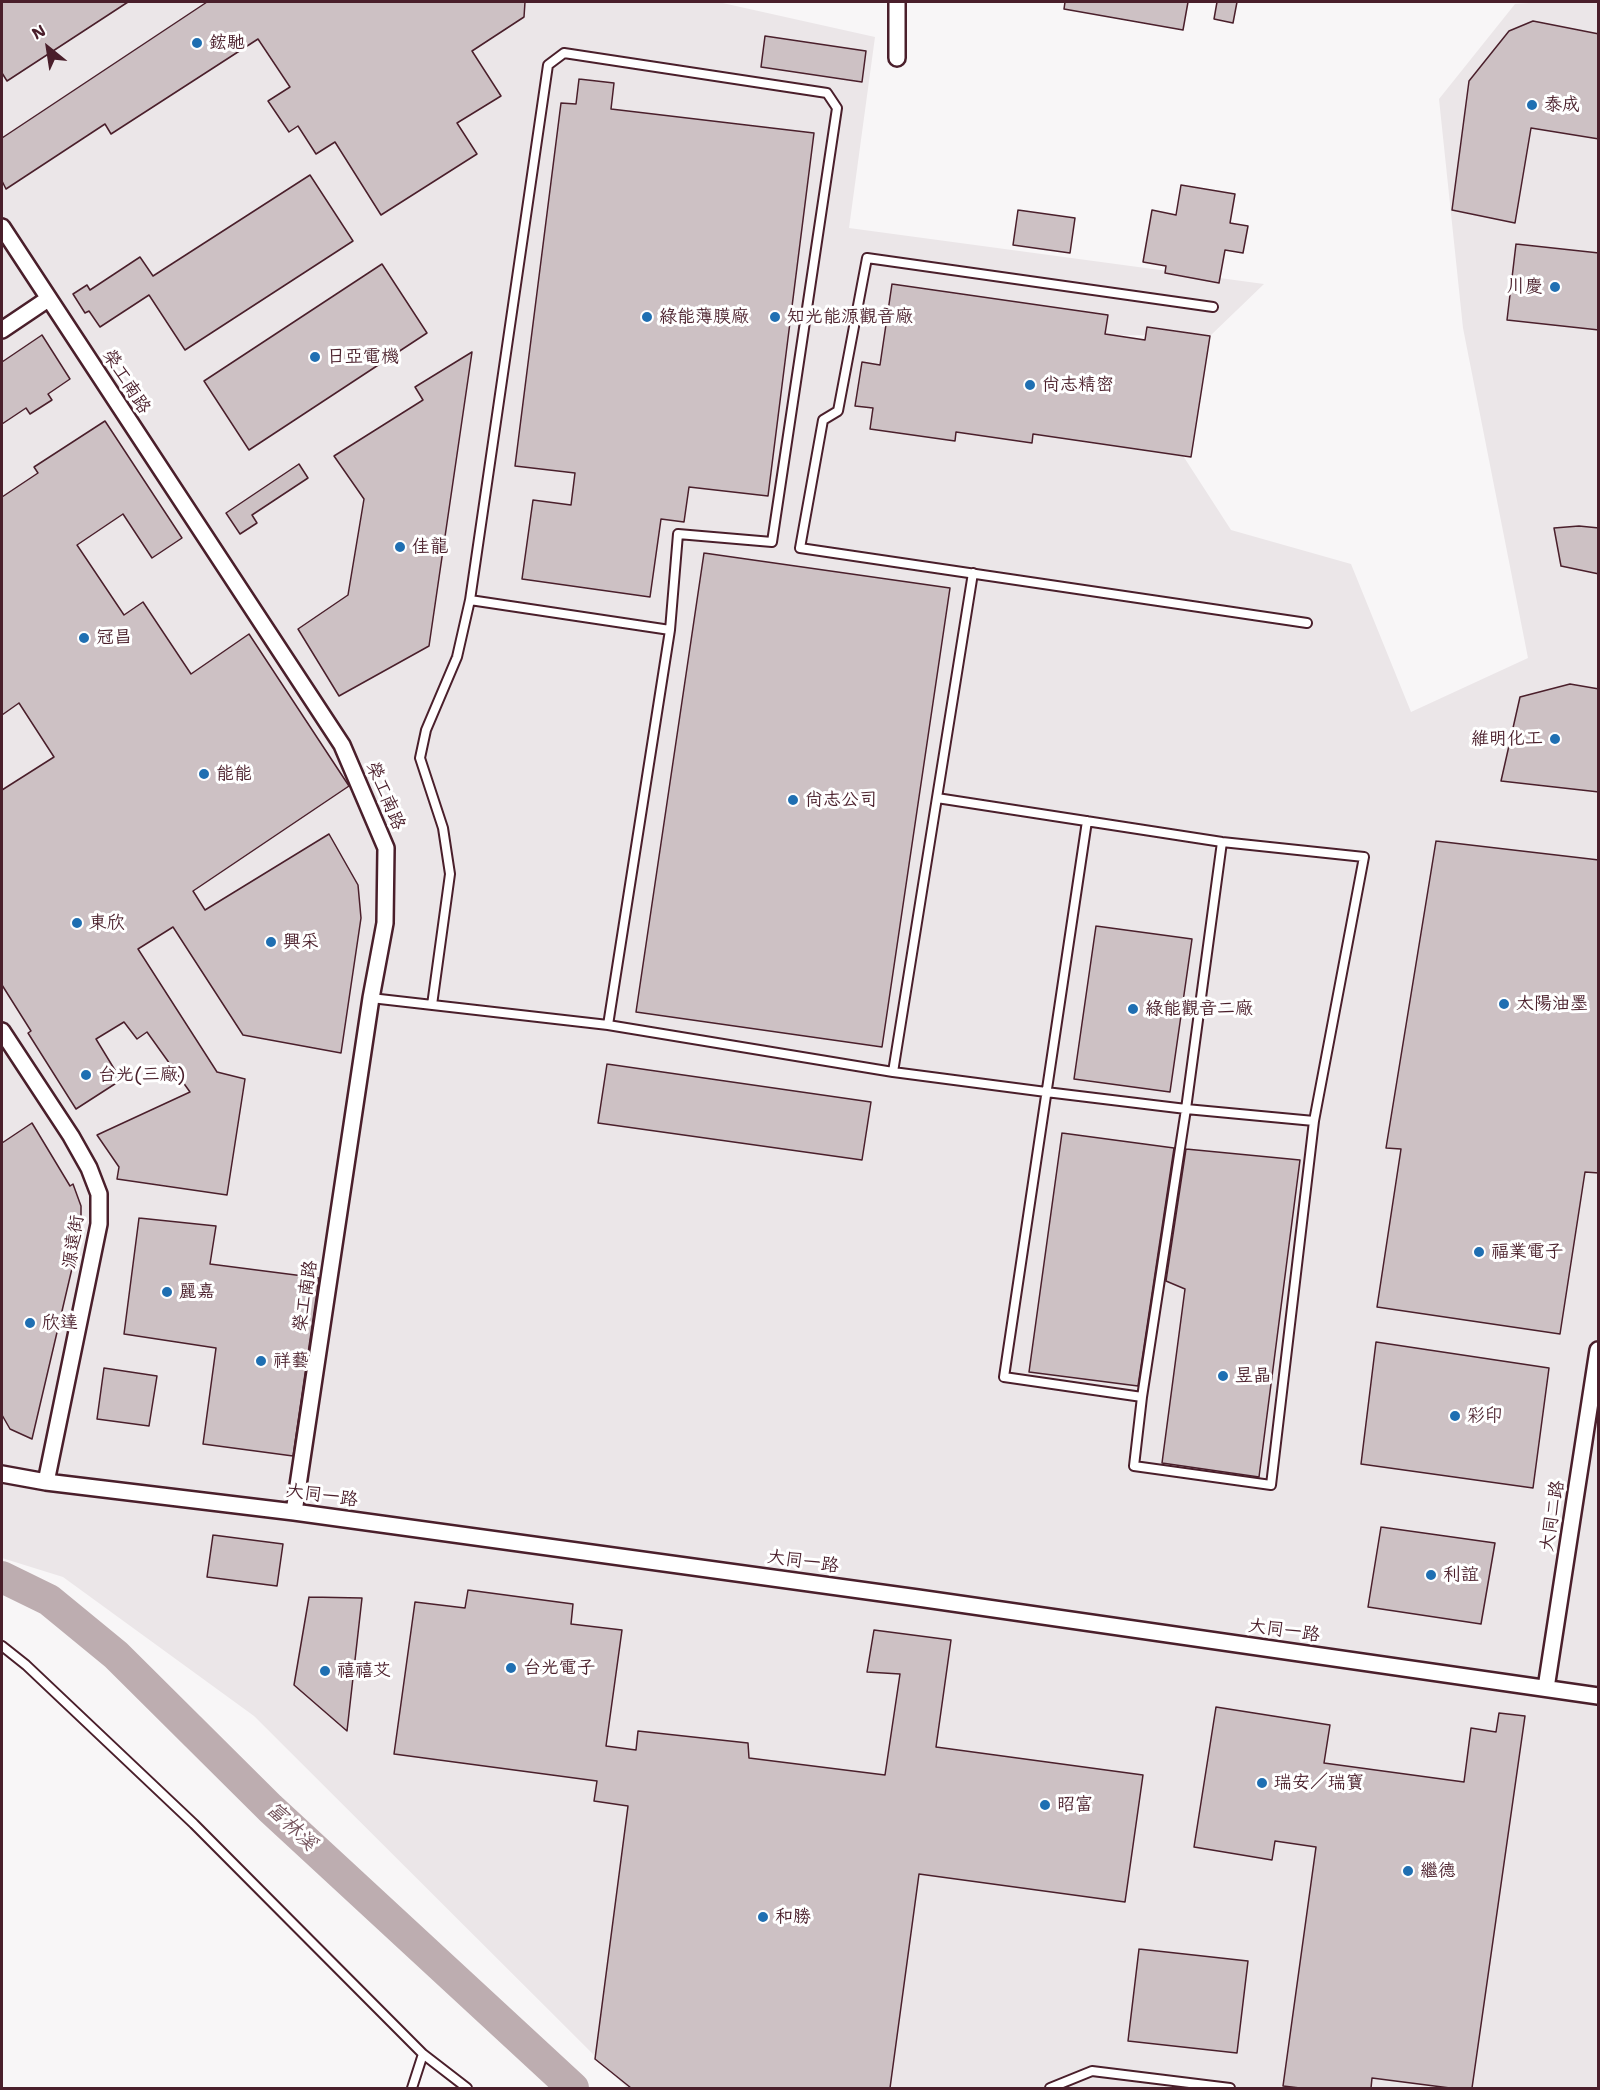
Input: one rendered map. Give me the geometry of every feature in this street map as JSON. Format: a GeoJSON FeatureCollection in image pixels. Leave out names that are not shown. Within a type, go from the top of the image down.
{"type":"FeatureCollection","features":[{"type":"Feature","properties":{"kind":"street"},"geometry":{"type":"LineString","coordinates":[[897,2],[897,58]]}},
{"type":"Feature","properties":{"kind":"street","name":"榮工南路"},"geometry":{"type":"LineString","coordinates":[[2,227],[342,744],[386,848],[385,923],[371,998],[294,1512]]}},
{"type":"Feature","properties":{"kind":"street"},"geometry":{"type":"LineString","coordinates":[[2,330],[48,299]]}},
{"type":"Feature","properties":{"kind":"street","name":"源遠街"},"geometry":{"type":"LineString","coordinates":[[2,1031],[71,1136],[89,1168],[99,1194],[99,1224],[46,1482]]}},
{"type":"Feature","properties":{"kind":"street","name":"大同二路"},"geometry":{"type":"LineString","coordinates":[[1546,1688],[1599,1350]]}},
{"type":"Feature","properties":{"kind":"street","name":"大同一路"},"geometry":{"type":"LineString","coordinates":[[2,1474],[46,1482],[294,1512],[942,1601],[1599,1696]]}},
{"type":"Feature","properties":{"kind":"lane"},"geometry":{"type":"LineString","coordinates":[[432,1005],[450,874],[443,828],[420,759],[426,730],[457,657],[470,600],[548,65],[564,53],[826,93],[837,108],[772,542],[678,534],[670,630],[608,1025]]}},
{"type":"Feature","properties":{"kind":"lane"},"geometry":{"type":"LineString","coordinates":[[1213,307],[867,258],[838,411],[823,420],[800,548],[1307,623]]}},
{"type":"Feature","properties":{"kind":"lane"},"geometry":{"type":"LineString","coordinates":[[893,1072],[973,573]]}},
{"type":"Feature","properties":{"kind":"lane"},"geometry":{"type":"LineString","coordinates":[[470,600],[670,630]]}},
{"type":"Feature","properties":{"kind":"lane"},"geometry":{"type":"LineString","coordinates":[[937,798],[1222,842],[1364,857],[1314,1121],[1271,1485],[1134,1466],[1222,842]]}},
{"type":"Feature","properties":{"kind":"lane"},"geometry":{"type":"LineString","coordinates":[[1087,821],[1004,1377],[1142,1397]]}},
{"type":"Feature","properties":{"kind":"lane"},"geometry":{"type":"LineString","coordinates":[[371,998],[608,1025],[893,1072],[1046,1092],[1186,1109],[1314,1121]]}},
{"type":"Feature","properties":{"kind":"lane"},"geometry":{"type":"LineString","coordinates":[[2,1646],[26,1665],[194,1824],[423,2054],[467,2088]]}},
{"type":"Feature","properties":{"kind":"lane"},"geometry":{"type":"LineString","coordinates":[[412,2088],[423,2054]]}},
{"type":"Feature","properties":{"kind":"lane"},"geometry":{"type":"LineString","coordinates":[[1050,2088],[1092,2070],[1230,2088]]}},
{"type":"Feature","properties":{"kind":"shaded area"},"geometry":{"type":"Polygon","coordinates":[[[2,2],[718,2],[875,37],[849,228],[1264,284],[1210,336],[1105,335],[1231,530],[1351,564],[1411,712],[1528,658],[1463,328],[1439,99],[1515,4],[1598,2],[1598,2088],[627,2088],[254,1716],[63,1577],[2,1558],[2,2]]]}},
{"type":"Feature","properties":{"kind":"building"},"geometry":{"type":"Polygon","coordinates":[[[2,2],[128,2],[7,81],[2,73],[2,2]]]}},
{"type":"Feature","properties":{"kind":"building"},"geometry":{"type":"Polygon","coordinates":[[[207,2],[525,2],[524,17],[472,51],[501,96],[457,123],[477,154],[381,215],[335,142],[316,154],[298,126],[289,132],[268,101],[290,87],[258,39],[111,134],[105,124],[6,189],[2,181],[2,138],[207,2]]]}},
{"type":"Feature","properties":{"kind":"building"},"geometry":{"type":"Polygon","coordinates":[[[1065,2],[1188,2],[1183,30],[1064,9],[1065,2]]]}},
{"type":"Feature","properties":{"kind":"building"},"geometry":{"type":"Polygon","coordinates":[[[1217,2],[1237,2],[1233,23],[1214,19],[1217,2]]]}},
{"type":"Feature","properties":{"kind":"building","name":"泰成"},"geometry":{"type":"Polygon","coordinates":[[[1533,21],[1599,34],[1599,139],[1531,128],[1515,223],[1452,210],[1469,81],[1509,31],[1533,21]]]}},
{"type":"Feature","properties":{"kind":"building"},"geometry":{"type":"Polygon","coordinates":[[[765,36],[866,51],[862,82],[761,67],[765,36]]]}},
{"type":"Feature","properties":{"kind":"building","name":"綠能薄膜廠"},"geometry":{"type":"Polygon","coordinates":[[[579,79],[614,83],[611,109],[814,133],[768,496],[689,487],[684,522],[661,519],[650,597],[522,579],[533,500],[571,505],[575,473],[515,466],[561,103],[576,104],[579,79]]]}},
{"type":"Feature","properties":{"kind":"building"},"geometry":{"type":"Polygon","coordinates":[[[310,175],[353,241],[185,350],[149,295],[100,327],[89,311],[85,313],[73,294],[87,285],[90,290],[140,257],[153,276],[310,175]]]}},
{"type":"Feature","properties":{"kind":"building"},"geometry":{"type":"Polygon","coordinates":[[[1181,185],[1235,194],[1230,223],[1248,226],[1243,253],[1225,250],[1219,283],[1165,273],[1166,266],[1143,262],[1152,210],[1176,215],[1181,185]]]}},
{"type":"Feature","properties":{"kind":"building"},"geometry":{"type":"Polygon","coordinates":[[[1018,210],[1075,218],[1070,253],[1013,245],[1018,210]]]}},
{"type":"Feature","properties":{"kind":"building","name":"川慶"},"geometry":{"type":"Polygon","coordinates":[[[1516,244],[1599,253],[1599,330],[1507,320],[1516,244]]]}},
{"type":"Feature","properties":{"kind":"building","name":"日亞電機"},"geometry":{"type":"Polygon","coordinates":[[[382,264],[427,333],[249,450],[204,381],[382,264]]]}},
{"type":"Feature","properties":{"kind":"building","name":"尚志精密"},"geometry":{"type":"Polygon","coordinates":[[[892,284],[1108,315],[1105,334],[1145,340],[1147,327],[1210,336],[1191,457],[1033,434],[1032,443],[956,432],[955,441],[870,429],[873,408],[855,406],[862,362],[880,365],[892,284]]]}},
{"type":"Feature","properties":{"kind":"building"},"geometry":{"type":"Polygon","coordinates":[[[42,335],[70,379],[48,394],[52,400],[30,414],[26,408],[2,424],[2,362],[42,335]]]}},
{"type":"Feature","properties":{"kind":"building","name":"佳龍"},"geometry":{"type":"Polygon","coordinates":[[[472,352],[429,646],[339,696],[298,629],[348,595],[364,499],[334,456],[423,400],[415,387],[472,352]]]}},
{"type":"Feature","properties":{"kind":"building"},"geometry":{"type":"Polygon","coordinates":[[[105,421],[182,538],[152,558],[123,514],[77,545],[124,615],[143,602],[191,674],[249,634],[349,786],[193,891],[205,910],[329,834],[358,885],[361,918],[341,1053],[243,1035],[173,927],[138,949],[217,1072],[245,1079],[227,1195],[117,1179],[119,1167],[97,1135],[190,1092],[147,1032],[137,1039],[124,1022],[96,1039],[121,1080],[76,1109],[28,1033],[31,1031],[2,985],[2,790],[54,757],[19,703],[2,715],[2,497],[38,473],[34,467],[105,421]]]}},
{"type":"Feature","properties":{"kind":"building"},"geometry":{"type":"Polygon","coordinates":[[[299,464],[308,478],[252,515],[257,523],[240,534],[226,513],[299,464]]]}},
{"type":"Feature","properties":{"kind":"building"},"geometry":{"type":"Polygon","coordinates":[[[1579,526],[1599,528],[1599,574],[1561,566],[1554,528],[1579,526]]]}},
{"type":"Feature","properties":{"kind":"building","name":"尚志公司"},"geometry":{"type":"Polygon","coordinates":[[[704,553],[950,588],[882,1047],[636,1012],[704,553]]]}},
{"type":"Feature","properties":{"kind":"building","name":"維明化工"},"geometry":{"type":"Polygon","coordinates":[[[1570,684],[1599,689],[1599,792],[1501,781],[1520,697],[1570,684]]]}},
{"type":"Feature","properties":{"kind":"building","name":"太陽油墨"},"geometry":{"type":"Polygon","coordinates":[[[1436,841],[1599,860],[1599,1173],[1585,1172],[1560,1334],[1377,1307],[1401,1149],[1386,1148],[1436,841]]]}},
{"type":"Feature","properties":{"kind":"building","name":"綠能觀音二廠"},"geometry":{"type":"Polygon","coordinates":[[[1096,926],[1192,939],[1170,1092],[1074,1079],[1096,926]]]}},
{"type":"Feature","properties":{"kind":"building"},"geometry":{"type":"Polygon","coordinates":[[[607,1064],[871,1102],[862,1160],[598,1123],[607,1064]]]}},
{"type":"Feature","properties":{"kind":"building","name":"欣達"},"geometry":{"type":"Polygon","coordinates":[[[32,1123],[70,1186],[73,1184],[81,1206],[81,1230],[32,1439],[10,1429],[2,1415],[2,1143],[32,1123]]]}},
{"type":"Feature","properties":{"kind":"building"},"geometry":{"type":"Polygon","coordinates":[[[1062,1133],[1174,1148],[1138,1386],[1029,1372],[1062,1133]]]}},
{"type":"Feature","properties":{"kind":"building","name":"昱晶"},"geometry":{"type":"Polygon","coordinates":[[[1186,1149],[1300,1160],[1259,1477],[1162,1463],[1185,1289],[1166,1281],[1186,1149]]]}},
{"type":"Feature","properties":{"kind":"building","name":"祥藝"},"geometry":{"type":"Polygon","coordinates":[[[139,1218],[216,1226],[210,1264],[319,1278],[293,1456],[203,1444],[216,1348],[124,1334],[139,1218]]]}},
{"type":"Feature","properties":{"kind":"building","name":"彩印"},"geometry":{"type":"Polygon","coordinates":[[[1376,1342],[1549,1368],[1533,1488],[1361,1464],[1376,1342]]]}},
{"type":"Feature","properties":{"kind":"building"},"geometry":{"type":"Polygon","coordinates":[[[104,1368],[157,1376],[149,1426],[97,1419],[104,1368]]]}},
{"type":"Feature","properties":{"kind":"building","name":"利誼"},"geometry":{"type":"Polygon","coordinates":[[[1381,1527],[1495,1543],[1481,1624],[1368,1607],[1381,1527]]]}},
{"type":"Feature","properties":{"kind":"building"},"geometry":{"type":"Polygon","coordinates":[[[213,1535],[283,1544],[277,1586],[207,1577],[213,1535]]]}},
{"type":"Feature","properties":{"kind":"building","name":"和勝"},"geometry":{"type":"Polygon","coordinates":[[[468,1590],[573,1604],[571,1624],[622,1630],[606,1746],[636,1750],[638,1731],[748,1743],[749,1758],[885,1775],[900,1674],[867,1672],[874,1630],[951,1640],[936,1747],[1143,1775],[1125,1902],[919,1874],[890,2088],[631,2088],[595,2059],[628,1806],[594,1801],[597,1781],[394,1754],[415,1602],[465,1608],[468,1590]]]}},
{"type":"Feature","properties":{"kind":"building","name":"禧禧艾"},"geometry":{"type":"Polygon","coordinates":[[[309,1597],[362,1598],[347,1731],[294,1685],[309,1597]]]}},
{"type":"Feature","properties":{"kind":"building","name":"繼德"},"geometry":{"type":"Polygon","coordinates":[[[1216,1707],[1330,1725],[1324,1763],[1464,1782],[1471,1728],[1496,1732],[1499,1713],[1525,1716],[1472,2088],[1450,2088],[1372,2078],[1371,2088],[1283,2086],[1316,1847],[1275,1841],[1272,1860],[1194,1847],[1216,1707]]]}},
{"type":"Feature","properties":{"kind":"building"},"geometry":{"type":"Polygon","coordinates":[[[1139,1949],[1248,1961],[1237,2053],[1128,2041],[1139,1949]]]}},
{"type":"Feature","properties":{"kind":"waterway","name":"富林溪"},"geometry":{"type":"LineString","coordinates":[[2,1577],[49,1600],[116,1655],[270,1808],[573,2088]]}},
{"type":"Feature","properties":{"kind":"place","name":"鋐馳"},"geometry":{"type":"Point","coordinates":[197,43]}},
{"type":"Feature","properties":{"kind":"place","name":"泰成"},"geometry":{"type":"Point","coordinates":[1532,105]}},
{"type":"Feature","properties":{"kind":"place","name":"川慶"},"geometry":{"type":"Point","coordinates":[1555,287]}},
{"type":"Feature","properties":{"kind":"place","name":"綠能薄膜廠"},"geometry":{"type":"Point","coordinates":[647,317]}},
{"type":"Feature","properties":{"kind":"place","name":"知光能源觀音廠"},"geometry":{"type":"Point","coordinates":[775,317]}},
{"type":"Feature","properties":{"kind":"place","name":"日亞電機"},"geometry":{"type":"Point","coordinates":[315,357]}},
{"type":"Feature","properties":{"kind":"place","name":"尚志精密"},"geometry":{"type":"Point","coordinates":[1030,385]}},
{"type":"Feature","properties":{"kind":"place","name":"佳龍"},"geometry":{"type":"Point","coordinates":[400,547]}},
{"type":"Feature","properties":{"kind":"place","name":"冠昌"},"geometry":{"type":"Point","coordinates":[84,638]}},
{"type":"Feature","properties":{"kind":"place","name":"維明化工"},"geometry":{"type":"Point","coordinates":[1555,739]}},
{"type":"Feature","properties":{"kind":"place","name":"能能"},"geometry":{"type":"Point","coordinates":[204,774]}},
{"type":"Feature","properties":{"kind":"place","name":"尚志公司"},"geometry":{"type":"Point","coordinates":[793,800]}},
{"type":"Feature","properties":{"kind":"place","name":"東欣"},"geometry":{"type":"Point","coordinates":[77,923]}},
{"type":"Feature","properties":{"kind":"place","name":"興采"},"geometry":{"type":"Point","coordinates":[271,942]}},
{"type":"Feature","properties":{"kind":"place","name":"太陽油墨"},"geometry":{"type":"Point","coordinates":[1504,1004]}},
{"type":"Feature","properties":{"kind":"place","name":"綠能觀音二廠"},"geometry":{"type":"Point","coordinates":[1133,1009]}},
{"type":"Feature","properties":{"kind":"place","name":"台光(三廠)"},"geometry":{"type":"Point","coordinates":[86,1075]}},
{"type":"Feature","properties":{"kind":"place","name":"福業電子"},"geometry":{"type":"Point","coordinates":[1479,1252]}},
{"type":"Feature","properties":{"kind":"place","name":"麗嘉"},"geometry":{"type":"Point","coordinates":[167,1292]}},
{"type":"Feature","properties":{"kind":"place","name":"欣達"},"geometry":{"type":"Point","coordinates":[30,1323]}},
{"type":"Feature","properties":{"kind":"place","name":"祥藝"},"geometry":{"type":"Point","coordinates":[261,1361]}},
{"type":"Feature","properties":{"kind":"place","name":"昱晶"},"geometry":{"type":"Point","coordinates":[1223,1376]}},
{"type":"Feature","properties":{"kind":"place","name":"彩印"},"geometry":{"type":"Point","coordinates":[1455,1416]}},
{"type":"Feature","properties":{"kind":"place","name":"利誼"},"geometry":{"type":"Point","coordinates":[1431,1575]}},
{"type":"Feature","properties":{"kind":"place","name":"台光電子"},"geometry":{"type":"Point","coordinates":[511,1668]}},
{"type":"Feature","properties":{"kind":"place","name":"禧禧艾"},"geometry":{"type":"Point","coordinates":[325,1671]}},
{"type":"Feature","properties":{"kind":"place","name":"瑞安／瑞寶"},"geometry":{"type":"Point","coordinates":[1262,1783]}},
{"type":"Feature","properties":{"kind":"place","name":"昭富"},"geometry":{"type":"Point","coordinates":[1045,1805]}},
{"type":"Feature","properties":{"kind":"place","name":"繼德"},"geometry":{"type":"Point","coordinates":[1408,1871]}},
{"type":"Feature","properties":{"kind":"place","name":"和勝"},"geometry":{"type":"Point","coordinates":[763,1917]}}]}
